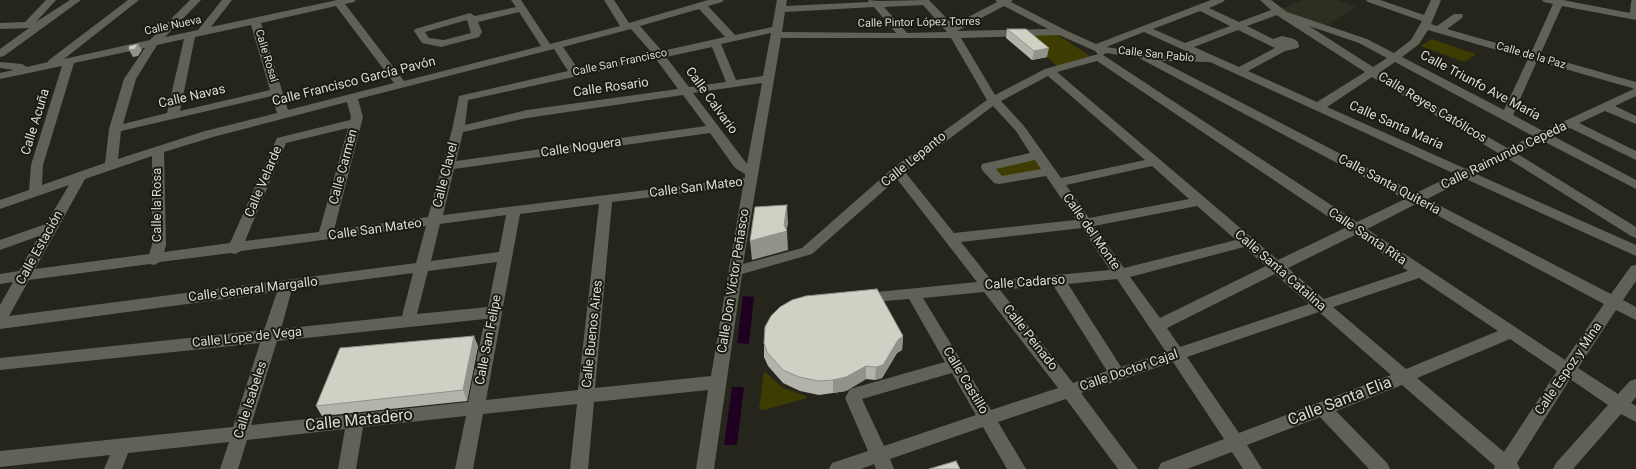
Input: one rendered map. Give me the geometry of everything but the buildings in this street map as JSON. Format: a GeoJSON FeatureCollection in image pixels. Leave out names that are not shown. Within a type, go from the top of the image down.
{"type":"FeatureCollection","features":[{"type":"Feature","properties":{"kind":"street"},"geometry":{"type":"LineString","coordinates":[[28,25],[51,0]]}},
{"type":"Feature","properties":{"kind":"street"},"geometry":{"type":"LineString","coordinates":[[0,54],[76,0]]}},
{"type":"Feature","properties":{"kind":"street"},"geometry":{"type":"LineString","coordinates":[[50,65],[134,0]]}},
{"type":"Feature","properties":{"kind":"street"},"geometry":{"type":"LineString","coordinates":[[111,165],[115,129],[130,79],[153,43],[196,0]]}},
{"type":"Feature","properties":{"kind":"street"},"geometry":{"type":"LineString","coordinates":[[201,32],[227,0]]}},
{"type":"Feature","properties":{"kind":"street","name":"Calle Nueva"},"geometry":{"type":"LineString","coordinates":[[0,76],[255,21],[324,3],[339,3],[352,0]]}},
{"type":"Feature","properties":{"kind":"street"},"geometry":{"type":"LineString","coordinates":[[516,0],[521,10],[575,73]]}},
{"type":"Feature","properties":{"kind":"street","name":"Calle Calvario"},"geometry":{"type":"LineString","coordinates":[[608,0],[630,27],[659,55],[740,165],[751,177]]}},
{"type":"Feature","properties":{"kind":"street","name":"Calle Francisco García Pavón"},"geometry":{"type":"LineString","coordinates":[[0,205],[111,165],[209,134],[630,27],[693,4],[719,0]]}},
{"type":"Feature","properties":{"kind":"street","name":"Calle Lepanto"},"geometry":{"type":"LineString","coordinates":[[735,271],[807,251],[898,170],[994,100],[1049,71],[1098,51],[1143,28],[1203,4],[1220,0]]}},
{"type":"Feature","properties":{"kind":"street"},"geometry":{"type":"LineString","coordinates":[[1266,0],[1280,12]]}},
{"type":"Feature","properties":{"kind":"street","name":"Calle de la Paz"},"geometry":{"type":"LineString","coordinates":[[1371,0],[1427,23],[1438,30],[1636,86]]}},
{"type":"Feature","properties":{"kind":"street"},"geometry":{"type":"LineString","coordinates":[[1318,107],[1396,57],[1415,42],[1427,23],[1436,0]]}},
{"type":"Feature","properties":{"kind":"street"},"geometry":{"type":"LineString","coordinates":[[1547,0],[1635,17],[1636,2]]}},
{"type":"Feature","properties":{"kind":"street"},"geometry":{"type":"LineString","coordinates":[[782,4],[924,1]]}},
{"type":"Feature","properties":{"kind":"street","name":"Calle del Monte"},"geometry":{"type":"LineString","coordinates":[[924,1],[952,32],[994,100],[1020,129],[1039,155],[1177,355],[1253,469]]}},
{"type":"Feature","properties":{"kind":"street"},"geometry":{"type":"LineString","coordinates":[[952,32],[1004,1],[1098,51]]}},
{"type":"Feature","properties":{"kind":"street"},"geometry":{"type":"LineString","coordinates":[[875,2],[904,36]]}},
{"type":"Feature","properties":{"kind":"street"},"geometry":{"type":"LineString","coordinates":[[1507,116],[1559,2]]}},
{"type":"Feature","properties":{"kind":"street"},"geometry":{"type":"LineString","coordinates":[[339,3],[401,85]]}},
{"type":"Feature","properties":{"kind":"street"},"geometry":{"type":"LineString","coordinates":[[693,4],[732,38]]}},
{"type":"Feature","properties":{"kind":"street","name":"Calle Don Víctor Peñasco"},"geometry":{"type":"LineString","coordinates":[[705,469],[735,271],[782,4]]}},
{"type":"Feature","properties":{"kind":"street"},"geometry":{"type":"LineString","coordinates":[[1203,4],[1239,26],[1283,44]]}},
{"type":"Feature","properties":{"kind":"street"},"geometry":{"type":"LineString","coordinates":[[472,20],[521,10]]}},
{"type":"Feature","properties":{"kind":"street"},"geometry":{"type":"LineString","coordinates":[[1184,47],[1280,12]]}},
{"type":"Feature","properties":{"kind":"street","name":"Calle Reyes Católicos"},"geometry":{"type":"LineString","coordinates":[[1280,12],[1372,72],[1636,232]]}},
{"type":"Feature","properties":{"kind":"street","name":"Calle Triunfo Ave María"},"geometry":{"type":"LineString","coordinates":[[1280,12],[1353,37],[1396,57],[1636,186]]}},
{"type":"Feature","properties":{"kind":"street"},"geometry":{"type":"LineString","coordinates":[[470,16],[472,20],[477,32],[475,35],[441,44],[440,42],[434,43],[433,41],[426,41],[419,31],[470,16]]}},
{"type":"Feature","properties":{"kind":"street"},"geometry":{"type":"LineString","coordinates":[[1438,30],[1458,16]]}},
{"type":"Feature","properties":{"kind":"street","name":"Calle Rosal"},"geometry":{"type":"LineString","coordinates":[[255,21],[283,114]]}},
{"type":"Feature","properties":{"kind":"street"},"geometry":{"type":"LineString","coordinates":[[0,26],[41,25]]}},
{"type":"Feature","properties":{"kind":"street","name":"Calle Santa María"},"geometry":{"type":"LineString","coordinates":[[1143,28],[1636,251]]}},
{"type":"Feature","properties":{"kind":"street","name":"Calle Pintor López Torres"},"geometry":{"type":"LineString","coordinates":[[777,32],[904,36],[952,32],[1061,32]]}},
{"type":"Feature","properties":{"kind":"street","name":"Calle San Francisco"},"geometry":{"type":"LineString","coordinates":[[463,98],[732,38],[777,32]]}},
{"type":"Feature","properties":{"kind":"street"},"geometry":{"type":"LineString","coordinates":[[1239,72],[1283,44],[1311,32]]}},
{"type":"Feature","properties":{"kind":"street"},"geometry":{"type":"LineString","coordinates":[[173,115],[190,35]]}},
{"type":"Feature","properties":{"kind":"street"},"geometry":{"type":"LineString","coordinates":[[715,42],[732,84]]}},
{"type":"Feature","properties":{"kind":"street","name":"Calle San Pablo"},"geometry":{"type":"LineString","coordinates":[[1098,51],[1161,58],[1213,60]]}},
{"type":"Feature","properties":{"kind":"street","name":"Calle Santa Rita"},"geometry":{"type":"LineString","coordinates":[[1098,51],[1354,228],[1636,415]]}},
{"type":"Feature","properties":{"kind":"street","name":"Calle Santa Quiteria"},"geometry":{"type":"LineString","coordinates":[[1143,56],[1636,314]]}},
{"type":"Feature","properties":{"kind":"street","name":"Calle Acuña"},"geometry":{"type":"LineString","coordinates":[[35,192],[37,165],[69,61]]}},
{"type":"Feature","properties":{"kind":"street"},"geometry":{"type":"LineString","coordinates":[[0,64],[34,68]]}},
{"type":"Feature","properties":{"kind":"street","name":"Calle Santa Catalina"},"geometry":{"type":"LineString","coordinates":[[1049,71],[1506,467]]}},
{"type":"Feature","properties":{"kind":"street","name":"Calle Rosario"},"geometry":{"type":"LineString","coordinates":[[458,130],[527,114],[769,79]]}},
{"type":"Feature","properties":{"kind":"street","name":"Calle Navas"},"geometry":{"type":"LineString","coordinates":[[115,129],[276,92]]}},
{"type":"Feature","properties":{"kind":"street","name":"Calle Raimundo Cepeda"},"geometry":{"type":"LineString","coordinates":[[1156,326],[1507,153],[1636,92]]}},
{"type":"Feature","properties":{"kind":"street","name":"Calle Carmen"},"geometry":{"type":"LineString","coordinates":[[325,236],[357,117],[352,97]]}},
{"type":"Feature","properties":{"kind":"street","name":"Calle Clavel"},"geometry":{"type":"LineString","coordinates":[[408,321],[420,268],[423,264],[458,130],[463,98]]}},
{"type":"Feature","properties":{"kind":"street"},"geometry":{"type":"LineString","coordinates":[[1606,107],[1636,120]]}},
{"type":"Feature","properties":{"kind":"street","name":"Calle Velarde"},"geometry":{"type":"LineString","coordinates":[[235,249],[281,141],[356,122]]}},
{"type":"Feature","properties":{"kind":"street"},"geometry":{"type":"LineString","coordinates":[[1571,124],[1636,156]]}},
{"type":"Feature","properties":{"kind":"street","name":"Calle Noguera"},"geometry":{"type":"LineString","coordinates":[[448,166],[713,129]]}},
{"type":"Feature","properties":{"kind":"street","name":"Calle la Rosa"},"geometry":{"type":"LineString","coordinates":[[154,260],[159,245],[158,150]]}},
{"type":"Feature","properties":{"kind":"street"},"geometry":{"type":"LineString","coordinates":[[1039,155],[987,167],[999,180],[1053,177],[1154,162]]}},
{"type":"Feature","properties":{"kind":"street","name":"Calle Peinado"},"geometry":{"type":"LineString","coordinates":[[898,170],[989,285],[1129,469]]}},
{"type":"Feature","properties":{"kind":"street","name":"Calle Estación"},"geometry":{"type":"LineString","coordinates":[[0,319],[80,176]]}},
{"type":"Feature","properties":{"kind":"street","name":"Calle San Mateo"},"geometry":{"type":"LineString","coordinates":[[0,279],[154,260],[434,222],[751,177]]}},
{"type":"Feature","properties":{"kind":"street","name":"Calle Buenos Aires"},"geometry":{"type":"LineString","coordinates":[[579,469],[606,198]]}},
{"type":"Feature","properties":{"kind":"street"},"geometry":{"type":"LineString","coordinates":[[952,238],[1086,223],[1199,201]]}},
{"type":"Feature","properties":{"kind":"street","name":"Calle San Felipe"},"geometry":{"type":"LineString","coordinates":[[464,469],[514,210]]}},
{"type":"Feature","properties":{"kind":"street"},"geometry":{"type":"LineString","coordinates":[[0,245],[51,227]]}},
{"type":"Feature","properties":{"kind":"street","name":"Calle Cadarso"},"geometry":{"type":"LineString","coordinates":[[845,299],[989,285],[1058,281],[1121,274],[1247,242]]}},
{"type":"Feature","properties":{"kind":"street","name":"Calle General Margallo"},"geometry":{"type":"LineString","coordinates":[[0,323],[506,256]]}},
{"type":"Feature","properties":{"kind":"street","name":"Calle Espoz y Mina"},"geometry":{"type":"LineString","coordinates":[[1506,467],[1567,370],[1636,270]]}},
{"type":"Feature","properties":{"kind":"street","name":"Calle Doctor Cajal"},"geometry":{"type":"LineString","coordinates":[[838,469],[882,462],[987,418],[1322,307],[1420,272]]}},
{"type":"Feature","properties":{"kind":"street"},"geometry":{"type":"LineString","coordinates":[[1058,281],[1118,375]]}},
{"type":"Feature","properties":{"kind":"street","name":"Calle Isabeles"},"geometry":{"type":"LineString","coordinates":[[229,469],[286,286]]}},
{"type":"Feature","properties":{"kind":"street","name":"Calle Castillo"},"geometry":{"type":"LineString","coordinates":[[913,293],[1017,469]]}},
{"type":"Feature","properties":{"kind":"street","name":"Calle Lope de Vega"},"geometry":{"type":"LineString","coordinates":[[0,364],[495,312]]}},
{"type":"Feature","properties":{"kind":"street","name":"Calle Santa Elia"},"geometry":{"type":"LineString","coordinates":[[1167,469],[1403,377],[1511,332]]}},
{"type":"Feature","properties":{"kind":"street"},"geometry":{"type":"LineString","coordinates":[[882,462],[853,398],[856,394],[956,365]]}},
{"type":"Feature","properties":{"kind":"street","name":"Calle Matadero"},"geometry":{"type":"LineString","coordinates":[[0,459],[718,382]]}},
{"type":"Feature","properties":{"kind":"street"},"geometry":{"type":"LineString","coordinates":[[1562,469],[1636,386]]}},
{"type":"Feature","properties":{"kind":"street"},"geometry":{"type":"LineString","coordinates":[[1322,408],[1381,469]]}},
{"type":"Feature","properties":{"kind":"street"},"geometry":{"type":"LineString","coordinates":[[347,469],[355,422]]}},
{"type":"Feature","properties":{"kind":"street"},"geometry":{"type":"LineString","coordinates":[[113,469],[122,446]]}},
{"type":"Feature","properties":{"kind":"shaded area"},"geometry":{"type":"Polygon","coordinates":[[[1308,0],[1336,0],[1356,7],[1326,25],[1284,12],[1280,9],[1308,0]]]}},
{"type":"Feature","properties":{"kind":"shaded area"},"geometry":{"type":"Polygon","coordinates":[[[1022,34],[1056,34],[1090,56],[1057,66],[1022,34]]]}},
{"type":"Feature","properties":{"kind":"shaded area"},"geometry":{"type":"Polygon","coordinates":[[[1432,39],[1476,54],[1464,62],[1421,46],[1432,39]]]}},
{"type":"Feature","properties":{"kind":"shaded area"},"geometry":{"type":"Polygon","coordinates":[[[1039,155],[1050,171],[999,180],[987,167],[1039,155]]]}},
{"type":"Feature","properties":{"kind":"shaded area"},"geometry":{"type":"Polygon","coordinates":[[[743,296],[754,297],[749,344],[737,343],[743,296]]]}},
{"type":"Feature","properties":{"kind":"shaded area"},"geometry":{"type":"Polygon","coordinates":[[[764,371],[783,388],[806,396],[806,398],[764,410],[759,409],[764,371]]]}},
{"type":"Feature","properties":{"kind":"shaded area"},"geometry":{"type":"Polygon","coordinates":[[[732,387],[744,387],[737,445],[724,445],[732,387]]]}}]}
